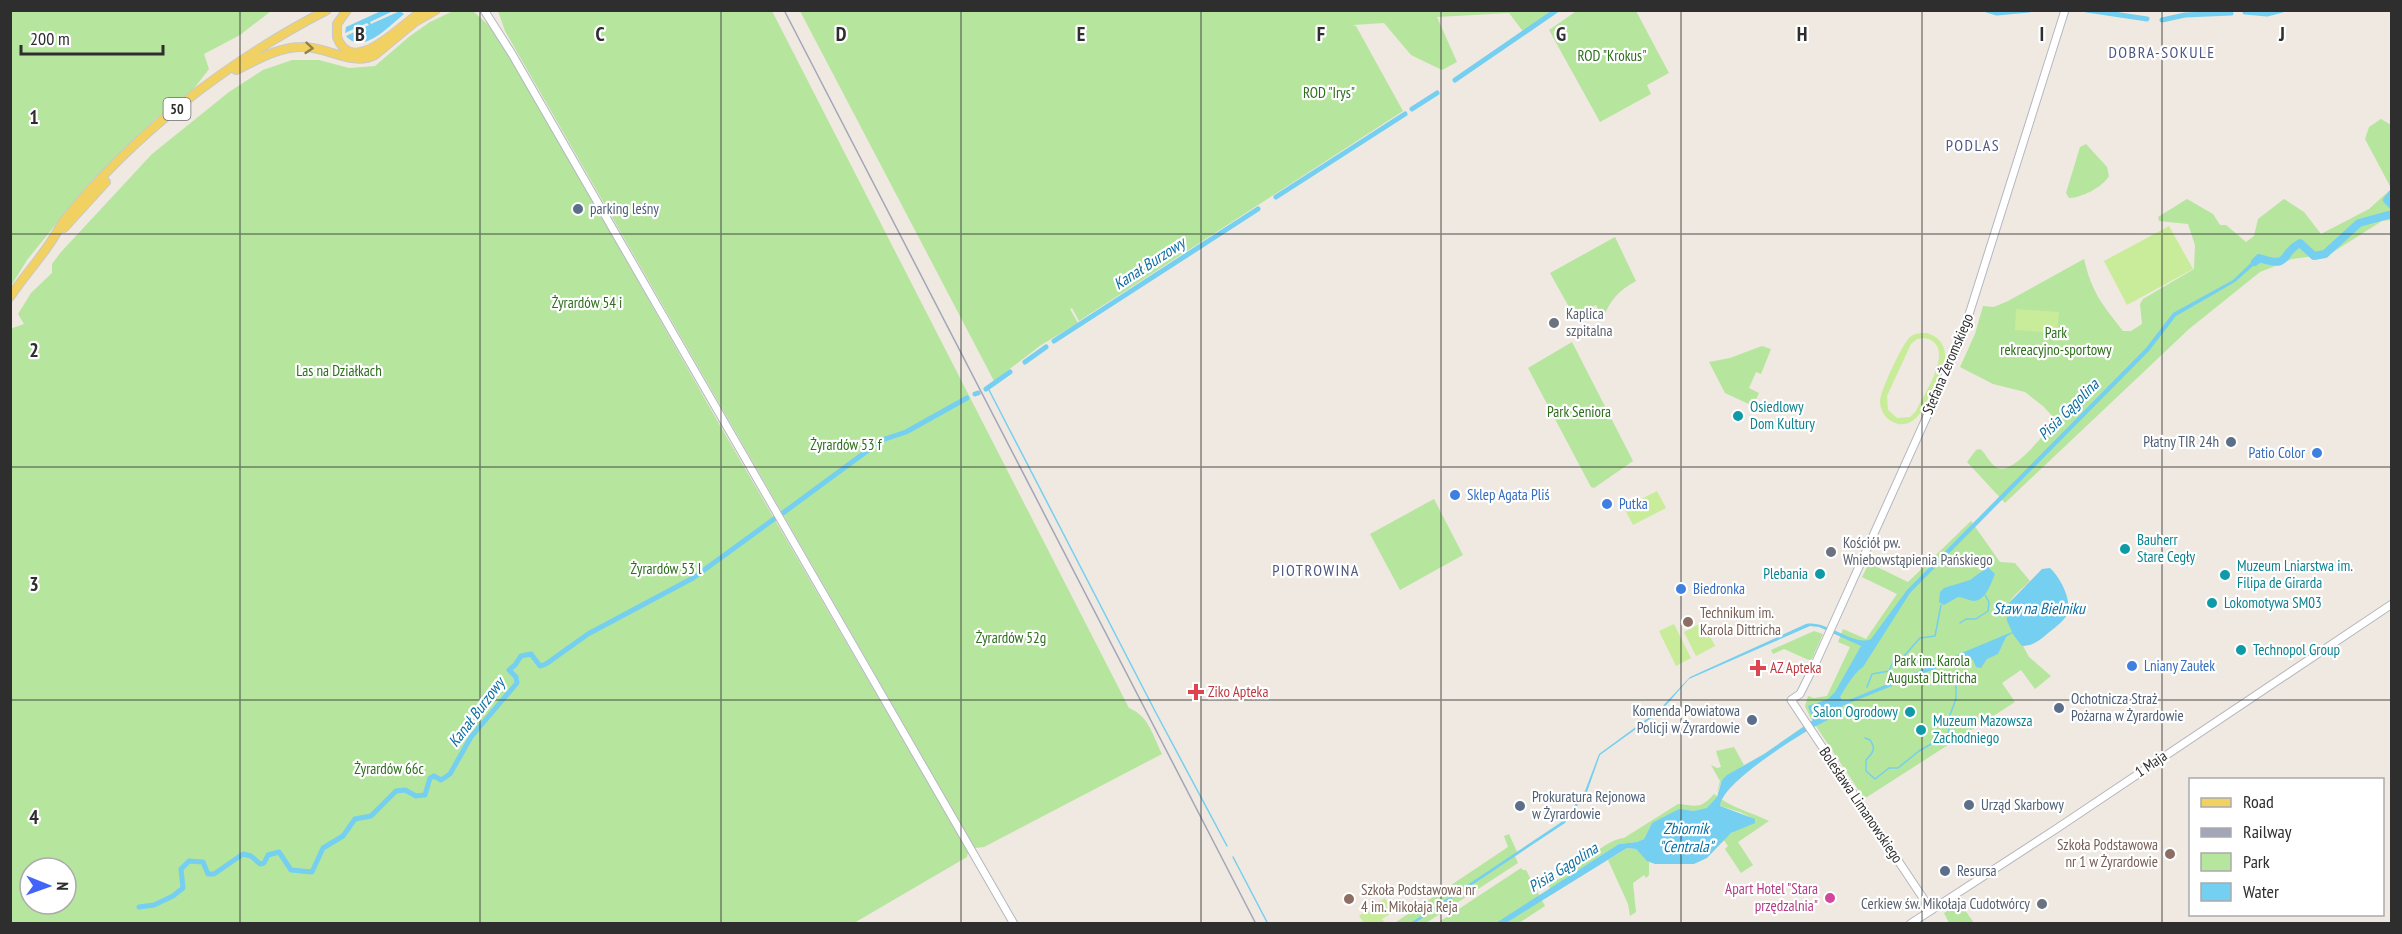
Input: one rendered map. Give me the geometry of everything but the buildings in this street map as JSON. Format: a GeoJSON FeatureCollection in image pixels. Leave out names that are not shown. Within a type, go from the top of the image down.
{"type":"FeatureCollection","features":[{"type":"Feature","properties":{"kind":"main road","name":"50"},"geometry":{"type":"LineString","coordinates":[[10,297],[66,219],[108,172],[178,108],[250,55],[327,10]]}},
{"type":"Feature","properties":{"kind":"main road","name":"50"},"geometry":{"type":"LineString","coordinates":[[54,238],[146,142],[236,70],[272,46],[335,10]]}},
{"type":"Feature","properties":{"kind":"main road"},"geometry":{"type":"LineString","coordinates":[[347,10],[337,24],[338,39],[347,50],[360,53],[375,47],[424,10]]}},
{"type":"Feature","properties":{"kind":"main road"},"geometry":{"type":"LineString","coordinates":[[236,70],[274,52],[294,47],[314,47],[353,58],[367,58],[375,55],[420,19],[436,10]]}},
{"type":"Feature","properties":{"kind":"street"},"geometry":{"type":"LineString","coordinates":[[484,10],[1014,924]]}},
{"type":"Feature","properties":{"kind":"street"},"geometry":{"type":"LineString","coordinates":[[489,10],[495,26]]}},
{"type":"Feature","properties":{"kind":"street","name":"Stefana Żeromskiego"},"geometry":{"type":"LineString","coordinates":[[1791,700],[1801,691],[1960,343],[2066,10]]}},
{"type":"Feature","properties":{"kind":"street","name":"1 Maja"},"geometry":{"type":"LineString","coordinates":[[1910,924],[2391,604]]}},
{"type":"Feature","properties":{"kind":"street","name":"Bolesława Limanowskiego"},"geometry":{"type":"LineString","coordinates":[[1791,700],[1931,910]]}},
{"type":"Feature","properties":{"kind":"green space","name":"ROD \"Krokus\""},"geometry":{"type":"Polygon","coordinates":[[[1578,10],[1636,11],[1669,73],[1647,85],[1651,94],[1600,122],[1549,30],[1578,10]]]}},
{"type":"Feature","properties":{"kind":"green space"},"geometry":{"type":"Polygon","coordinates":[[[11,11],[271,11],[240,35],[204,54],[209,69],[189,95],[157,118],[87,186],[27,260],[11,286],[11,11]]]}},
{"type":"Feature","properties":{"kind":"green space","name":"Las na Działkach"},"geometry":{"type":"Polygon","coordinates":[[[453,11],[474,12],[494,30],[968,852],[967,857],[854,923],[11,923],[10,329],[24,324],[18,314],[31,293],[52,273],[52,264],[61,252],[152,154],[229,92],[263,70],[292,60],[319,60],[349,68],[375,66],[430,22],[453,11]]]}},
{"type":"Feature","properties":{"kind":"green space"},"geometry":{"type":"Polygon","coordinates":[[[498,11],[772,11],[1129,708],[1146,721],[1162,754],[984,847],[975,848],[505,31],[498,11]]]}},
{"type":"Feature","properties":{"kind":"green space","name":"ROD \"Irys\""},"geometry":{"type":"Polygon","coordinates":[[[800,11],[1558,11],[1525,34],[1509,13],[1437,17],[1457,62],[1442,70],[1411,55],[1384,23],[1353,25],[1356,26],[1403,111],[1079,321],[1072,308],[1070,309],[1078,323],[1041,345],[994,381],[800,11]]]}},
{"type":"Feature","properties":{"kind":"green space"},"geometry":{"type":"Polygon","coordinates":[[[2381,119],[2391,125],[2391,188],[2365,139],[2369,127],[2381,119]]]}},
{"type":"Feature","properties":{"kind":"green space"},"geometry":{"type":"Polygon","coordinates":[[[2086,144],[2107,167],[2109,176],[2091,191],[2069,198],[2066,193],[2080,147],[2086,144]]]}},
{"type":"Feature","properties":{"kind":"green space","name":"Park rekreacyjno-sportowy"},"geometry":{"type":"Polygon","coordinates":[[[2391,189],[2391,220],[2382,221],[2330,254],[2292,259],[2260,272],[2189,329],[2005,503],[1967,462],[1976,450],[1980,449],[1996,467],[2003,469],[2011,466],[2028,452],[2056,420],[2025,392],[1993,384],[1960,367],[1975,334],[1983,306],[1994,307],[2008,301],[2084,259],[2094,290],[2123,331],[2131,331],[2142,324],[2140,304],[2143,299],[2194,269],[2195,245],[2188,224],[2159,221],[2158,217],[2187,199],[2213,214],[2220,225],[2226,225],[2246,242],[2254,236],[2258,219],[2284,199],[2304,212],[2321,234],[2369,209],[2391,189]]]}},
{"type":"Feature","properties":{"kind":"green space"},"geometry":{"type":"Polygon","coordinates":[[[2169,226],[2193,269],[2127,305],[2104,261],[2169,226]]]}},
{"type":"Feature","properties":{"kind":"green space"},"geometry":{"type":"Polygon","coordinates":[[[1615,237],[1636,281],[1615,297],[1603,319],[1596,305],[1574,316],[1550,273],[1615,237]]]}},
{"type":"Feature","properties":{"kind":"green space"},"geometry":{"type":"Polygon","coordinates":[[[2016,309],[2059,312],[2057,333],[2015,330],[2016,309]]]}},
{"type":"Feature","properties":{"kind":"green space"},"geometry":{"type":"Polygon","coordinates":[[[1927,333],[1941,343],[1945,360],[1932,393],[1919,415],[1911,422],[1902,424],[1891,421],[1884,415],[1880,404],[1884,387],[1905,343],[1913,335],[1927,333]],[[1924,338],[1917,339],[1911,344],[1887,396],[1888,410],[1897,418],[1910,417],[1916,411],[1931,382],[1939,359],[1938,349],[1934,342],[1924,338]]]}},
{"type":"Feature","properties":{"kind":"green space","name":"Park Seniora"},"geometry":{"type":"Polygon","coordinates":[[[1572,342],[1633,461],[1594,488],[1591,487],[1528,368],[1572,342]]]}},
{"type":"Feature","properties":{"kind":"green space"},"geometry":{"type":"Polygon","coordinates":[[[1762,346],[1771,349],[1761,374],[1756,372],[1749,388],[1759,393],[1753,406],[1725,393],[1709,362],[1730,358],[1762,346]]]}},
{"type":"Feature","properties":{"kind":"green space"},"geometry":{"type":"Polygon","coordinates":[[[1657,491],[1666,508],[1633,525],[1624,508],[1657,491]]]}},
{"type":"Feature","properties":{"kind":"green space"},"geometry":{"type":"Polygon","coordinates":[[[1434,499],[1463,555],[1400,590],[1370,534],[1434,499]]]}},
{"type":"Feature","properties":{"kind":"green space","name":"Park im. Karola Augusta Dittricha"},"geometry":{"type":"Polygon","coordinates":[[[1971,521],[2000,562],[2015,563],[2030,581],[2011,600],[2006,614],[2029,657],[2051,676],[2035,689],[2021,670],[2002,683],[2015,702],[1867,797],[1863,797],[1810,717],[1805,706],[1808,696],[1814,698],[1827,696],[1850,647],[1838,642],[1843,629],[1866,639],[1897,594],[1862,577],[1869,563],[1908,582],[1971,521]]]}},
{"type":"Feature","properties":{"kind":"green space"},"geometry":{"type":"Polygon","coordinates":[[[1703,622],[1715,646],[1696,656],[1684,632],[1703,622]]]}},
{"type":"Feature","properties":{"kind":"green space"},"geometry":{"type":"Polygon","coordinates":[[[1674,624],[1691,658],[1676,666],[1659,631],[1674,624]]]}},
{"type":"Feature","properties":{"kind":"green space"},"geometry":{"type":"Polygon","coordinates":[[[1814,631],[1823,634],[1811,661],[1784,649],[1773,654],[1771,650],[1814,631]]]}},
{"type":"Feature","properties":{"kind":"green space"},"geometry":{"type":"Polygon","coordinates":[[[1734,747],[1744,765],[1722,780],[1717,793],[1720,781],[1711,765],[1721,767],[1716,751],[1734,747]]]}},
{"type":"Feature","properties":{"kind":"green space"},"geometry":{"type":"Polygon","coordinates":[[[1714,794],[1733,806],[1769,821],[1738,842],[1753,865],[1741,873],[1725,849],[1728,846],[1723,839],[1756,820],[1720,806],[1695,811],[1684,810],[1652,823],[1644,839],[1619,844],[1550,889],[1548,884],[1572,871],[1600,848],[1624,838],[1678,804],[1702,804],[1714,794]]]}},
{"type":"Feature","properties":{"kind":"green space"},"geometry":{"type":"Polygon","coordinates":[[[1509,834],[1518,854],[1515,856],[1518,863],[1426,923],[1393,924],[1508,847],[1504,836],[1509,834]]]}},
{"type":"Feature","properties":{"kind":"green space"},"geometry":{"type":"Polygon","coordinates":[[[1627,848],[1636,849],[1649,862],[1649,875],[1646,878],[1644,875],[1633,883],[1636,912],[1630,916],[1628,904],[1608,860],[1627,848]]]}},
{"type":"Feature","properties":{"kind":"green space"},"geometry":{"type":"Polygon","coordinates":[[[1521,868],[1526,870],[1545,906],[1519,923],[1436,924],[1521,868]]]}},
{"type":"Feature","properties":{"kind":"green space"},"geometry":{"type":"Polygon","coordinates":[[[1385,898],[1393,912],[1382,919],[1384,922],[1382,923],[1364,923],[1359,916],[1385,898]]]}},
{"type":"Feature","properties":{"kind":"green space"},"geometry":{"type":"Polygon","coordinates":[[[1960,903],[1974,923],[1949,923],[1944,913],[1960,903]]]}},
{"type":"Feature","properties":{"kind":"water"},"geometry":{"type":"Polygon","coordinates":[[[381,11],[393,11],[370,22],[371,24],[400,11],[404,14],[368,41],[360,43],[346,36],[369,25],[367,23],[345,33],[346,27],[381,11]]]}},
{"type":"Feature","properties":{"kind":"water"},"geometry":{"type":"Polygon","coordinates":[[[2257,257],[2262,258],[2235,282],[2176,316],[2149,351],[1910,593],[1863,667],[1853,676],[1840,697],[1842,700],[1849,700],[2012,632],[2007,621],[2006,606],[2042,569],[2050,568],[2058,577],[2067,596],[2068,609],[2063,620],[2041,639],[2022,646],[2012,633],[2006,637],[1998,654],[1987,659],[1981,668],[1976,667],[1973,660],[1962,658],[1842,706],[1834,716],[1776,751],[1732,786],[1720,806],[1755,819],[1755,823],[1731,833],[1707,858],[1694,864],[1655,864],[1647,861],[1636,849],[1627,848],[1506,923],[1496,923],[1619,844],[1644,839],[1652,823],[1679,809],[1694,811],[1707,808],[1717,797],[1722,780],[1727,775],[1764,754],[1813,720],[1808,706],[1828,699],[1835,692],[1861,646],[1819,627],[1810,626],[1689,679],[1661,711],[1600,755],[1587,792],[1565,823],[1415,923],[1409,924],[1563,821],[1585,791],[1599,754],[1659,710],[1690,677],[1806,624],[1823,626],[1856,639],[1871,639],[1907,590],[2146,348],[2173,313],[2233,280],[2257,257]]]}},
{"type":"Feature","properties":{"kind":"water"},"geometry":{"type":"Polygon","coordinates":[[[1988,567],[1995,574],[1981,598],[1973,601],[1958,597],[1944,605],[1939,602],[1940,592],[1944,588],[1970,580],[1988,567]]]}},
{"type":"Feature","properties":{"kind":"waterway","name":"Kanał Burzowy"},"geometry":{"type":"LineString","coordinates":[[1455,80],[1557,10]]}},
{"type":"Feature","properties":{"kind":"waterway","name":"Kanał Burzowy"},"geometry":{"type":"LineString","coordinates":[[1987,10],[1997,13],[2029,10]]}},
{"type":"Feature","properties":{"kind":"waterway","name":"Kanał Burzowy"},"geometry":{"type":"LineString","coordinates":[[2087,10],[2147,19]]}},
{"type":"Feature","properties":{"kind":"waterway","name":"Kanał Burzowy"},"geometry":{"type":"LineString","coordinates":[[2245,12],[2267,14],[2282,10]]}},
{"type":"Feature","properties":{"kind":"waterway","name":"Kanał Burzowy"},"geometry":{"type":"LineString","coordinates":[[2162,20],[2185,15],[2231,13]]}},
{"type":"Feature","properties":{"kind":"waterway","name":"Kanał Burzowy"},"geometry":{"type":"LineString","coordinates":[[1412,109],[1437,93]]}},
{"type":"Feature","properties":{"kind":"waterway","name":"Kanał Burzowy"},"geometry":{"type":"LineString","coordinates":[[1276,197],[1405,114]]}},
{"type":"Feature","properties":{"kind":"waterway","name":"Pisia Gągolina"},"geometry":{"type":"LineString","coordinates":[[2392,194],[2387,200],[2392,205]]}},
{"type":"Feature","properties":{"kind":"waterway","name":"Kanał Burzowy"},"geometry":{"type":"LineString","coordinates":[[1054,341],[1258,209]]}},
{"type":"Feature","properties":{"kind":"waterway","name":"Pisia Gągolina"},"geometry":{"type":"LineString","coordinates":[[2255,262],[2259,258],[2281,261],[2300,243],[2314,256],[2325,254],[2359,223],[2392,214]]}},
{"type":"Feature","properties":{"kind":"waterway","name":"Kanał Burzowy"},"geometry":{"type":"LineString","coordinates":[[1025,362],[1046,347]]}},
{"type":"Feature","properties":{"kind":"waterway","name":"Kanał Burzowy"},"geometry":{"type":"LineString","coordinates":[[986,389],[1010,372]]}},
{"type":"Feature","properties":{"kind":"waterway"},"geometry":{"type":"LineString","coordinates":[[988,388],[1227,846]]}},
{"type":"Feature","properties":{"kind":"waterway","name":"Kanał Burzowy"},"geometry":{"type":"LineString","coordinates":[[783,513],[882,440],[906,432],[967,398]]}},
{"type":"Feature","properties":{"kind":"waterway","name":"Kanał Burzowy"},"geometry":{"type":"LineString","coordinates":[[139,907],[154,905],[173,896],[183,888],[181,869],[189,861],[203,862],[208,874],[214,874],[243,854],[251,856],[260,864],[264,863],[268,855],[279,852],[291,870],[312,872],[323,848],[343,836],[355,819],[371,816],[396,791],[405,790],[416,796],[425,795],[430,778],[434,776],[441,780],[450,774],[471,737],[517,683],[516,677],[509,670],[521,656],[531,654],[540,666],[546,664],[588,634],[693,578],[774,519]]}},
{"type":"Feature","properties":{"kind":"waterway","name":"Staw na Bielniku"},"geometry":{"type":"LineString","coordinates":[[1960,623],[1966,619],[1976,619],[1988,611],[1989,602],[1985,595]]}},
{"type":"Feature","properties":{"kind":"waterway"},"geometry":{"type":"LineString","coordinates":[[1867,687],[1872,674],[1889,671],[1895,657],[1904,656],[1920,638],[1935,636],[1941,605]]}},
{"type":"Feature","properties":{"kind":"waterway"},"geometry":{"type":"LineString","coordinates":[[1865,738],[1870,740],[1873,749],[1866,760],[1866,771],[1875,779],[1889,768],[1898,768],[1919,751],[1945,736],[1949,731],[1948,720],[1956,699],[1956,673]]}},
{"type":"Feature","properties":{"kind":"waterway"},"geometry":{"type":"LineString","coordinates":[[1233,857],[1268,924]]}},
{"type":"Feature","properties":{"kind":"railway"},"geometry":{"type":"LineString","coordinates":[[784,10],[1256,924]]}},
{"type":"Feature","properties":{"kind":"place","name":"parking leśny"},"geometry":{"type":"Point","coordinates":[578,209]}},
{"type":"Feature","properties":{"kind":"place","name":"Kaplica szpitalna"},"geometry":{"type":"Point","coordinates":[1554,323]}},
{"type":"Feature","properties":{"kind":"place","name":"Osiedlowy Dom Kultury"},"geometry":{"type":"Point","coordinates":[1738,416]}},
{"type":"Feature","properties":{"kind":"place","name":"Płatny TIR 24h"},"geometry":{"type":"Point","coordinates":[2231,442]}},
{"type":"Feature","properties":{"kind":"place","name":"Patio Color"},"geometry":{"type":"Point","coordinates":[2317,453]}},
{"type":"Feature","properties":{"kind":"place","name":"Sklep Agata Pliś"},"geometry":{"type":"Point","coordinates":[1455,495]}},
{"type":"Feature","properties":{"kind":"place","name":"Putka"},"geometry":{"type":"Point","coordinates":[1607,504]}},
{"type":"Feature","properties":{"kind":"place","name":"Bauherr Stare Cegły"},"geometry":{"type":"Point","coordinates":[2125,549]}},
{"type":"Feature","properties":{"kind":"place","name":"Kościół pw. Wniebowstąpienia Pańskiego"},"geometry":{"type":"Point","coordinates":[1831,552]}},
{"type":"Feature","properties":{"kind":"place","name":"Plebania"},"geometry":{"type":"Point","coordinates":[1820,574]}},
{"type":"Feature","properties":{"kind":"place","name":"Muzeum Lniarstwa im. Filipa de Girarda"},"geometry":{"type":"Point","coordinates":[2225,575]}},
{"type":"Feature","properties":{"kind":"place","name":"Biedronka"},"geometry":{"type":"Point","coordinates":[1681,589]}},
{"type":"Feature","properties":{"kind":"place","name":"Lokomotywa SM03"},"geometry":{"type":"Point","coordinates":[2212,603]}},
{"type":"Feature","properties":{"kind":"place","name":"Technikum im. Karola Dittricha"},"geometry":{"type":"Point","coordinates":[1688,622]}},
{"type":"Feature","properties":{"kind":"place","name":"Technopol Group"},"geometry":{"type":"Point","coordinates":[2241,650]}},
{"type":"Feature","properties":{"kind":"place","name":"Lniany Zaułek"},"geometry":{"type":"Point","coordinates":[2132,666]}},
{"type":"Feature","properties":{"kind":"place","name":"AZ Apteka"},"geometry":{"type":"Point","coordinates":[1758,668]}},
{"type":"Feature","properties":{"kind":"place","name":"Ziko Apteka"},"geometry":{"type":"Point","coordinates":[1196,692]}},
{"type":"Feature","properties":{"kind":"place","name":"Ochotnicza Straż Pożarna w Żyrardowie"},"geometry":{"type":"Point","coordinates":[2059,708]}},
{"type":"Feature","properties":{"kind":"place","name":"Salon Ogrodowy"},"geometry":{"type":"Point","coordinates":[1910,712]}},
{"type":"Feature","properties":{"kind":"place","name":"Komenda Powiatowa Policji w Żyrardowie"},"geometry":{"type":"Point","coordinates":[1752,720]}},
{"type":"Feature","properties":{"kind":"place","name":"Muzeum Mazowsza Zachodniego"},"geometry":{"type":"Point","coordinates":[1921,730]}},
{"type":"Feature","properties":{"kind":"place","name":"Urząd Skarbowy"},"geometry":{"type":"Point","coordinates":[1969,805]}},
{"type":"Feature","properties":{"kind":"place","name":"Prokuratura Rejonowa w Żyrardowie"},"geometry":{"type":"Point","coordinates":[1520,806]}},
{"type":"Feature","properties":{"kind":"place","name":"Szkoła Podstawowa nr 1 w Żyrardowie"},"geometry":{"type":"Point","coordinates":[2170,854]}},
{"type":"Feature","properties":{"kind":"place","name":"Resursa"},"geometry":{"type":"Point","coordinates":[1945,871]}},
{"type":"Feature","properties":{"kind":"place","name":"Apart Hotel \"Stara przędzalnia\""},"geometry":{"type":"Point","coordinates":[1830,898]}},
{"type":"Feature","properties":{"kind":"place","name":"Szkoła Podstawowa nr 4 im. Mikołaja Reja"},"geometry":{"type":"Point","coordinates":[1349,899]}},
{"type":"Feature","properties":{"kind":"place","name":"Cerkiew św. Mikołaja Cudotwórcy"},"geometry":{"type":"Point","coordinates":[2042,904]}},
{"type":"Feature","properties":{"kind":"district","name":"DOBRA-SOKULE"},"geometry":{"type":"Point","coordinates":[2162,52]}},
{"type":"Feature","properties":{"kind":"district","name":"PODLAS"},"geometry":{"type":"Point","coordinates":[1973,145]}},
{"type":"Feature","properties":{"kind":"district","name":"PIOTROWINA"},"geometry":{"type":"Point","coordinates":[1316,570]}},
{"type":"Feature","properties":{"kind":"park label","name":"Żyrardów 54 i"},"geometry":{"type":"Point","coordinates":[587,303]}},
{"type":"Feature","properties":{"kind":"park label","name":"Żyrardów 53 f"},"geometry":{"type":"Point","coordinates":[846,445]}},
{"type":"Feature","properties":{"kind":"park label","name":"Żyrardów 53 l"},"geometry":{"type":"Point","coordinates":[666,569]}},
{"type":"Feature","properties":{"kind":"park label","name":"Żyrardów 52g"},"geometry":{"type":"Point","coordinates":[1011,638]}},
{"type":"Feature","properties":{"kind":"park label","name":"Żyrardów 66c"},"geometry":{"type":"Point","coordinates":[389,769]}},
{"type":"Feature","properties":{"kind":"water label","name":"Zbiornik \"Centrala\""},"geometry":{"type":"Point","coordinates":[1686,837]}}]}
